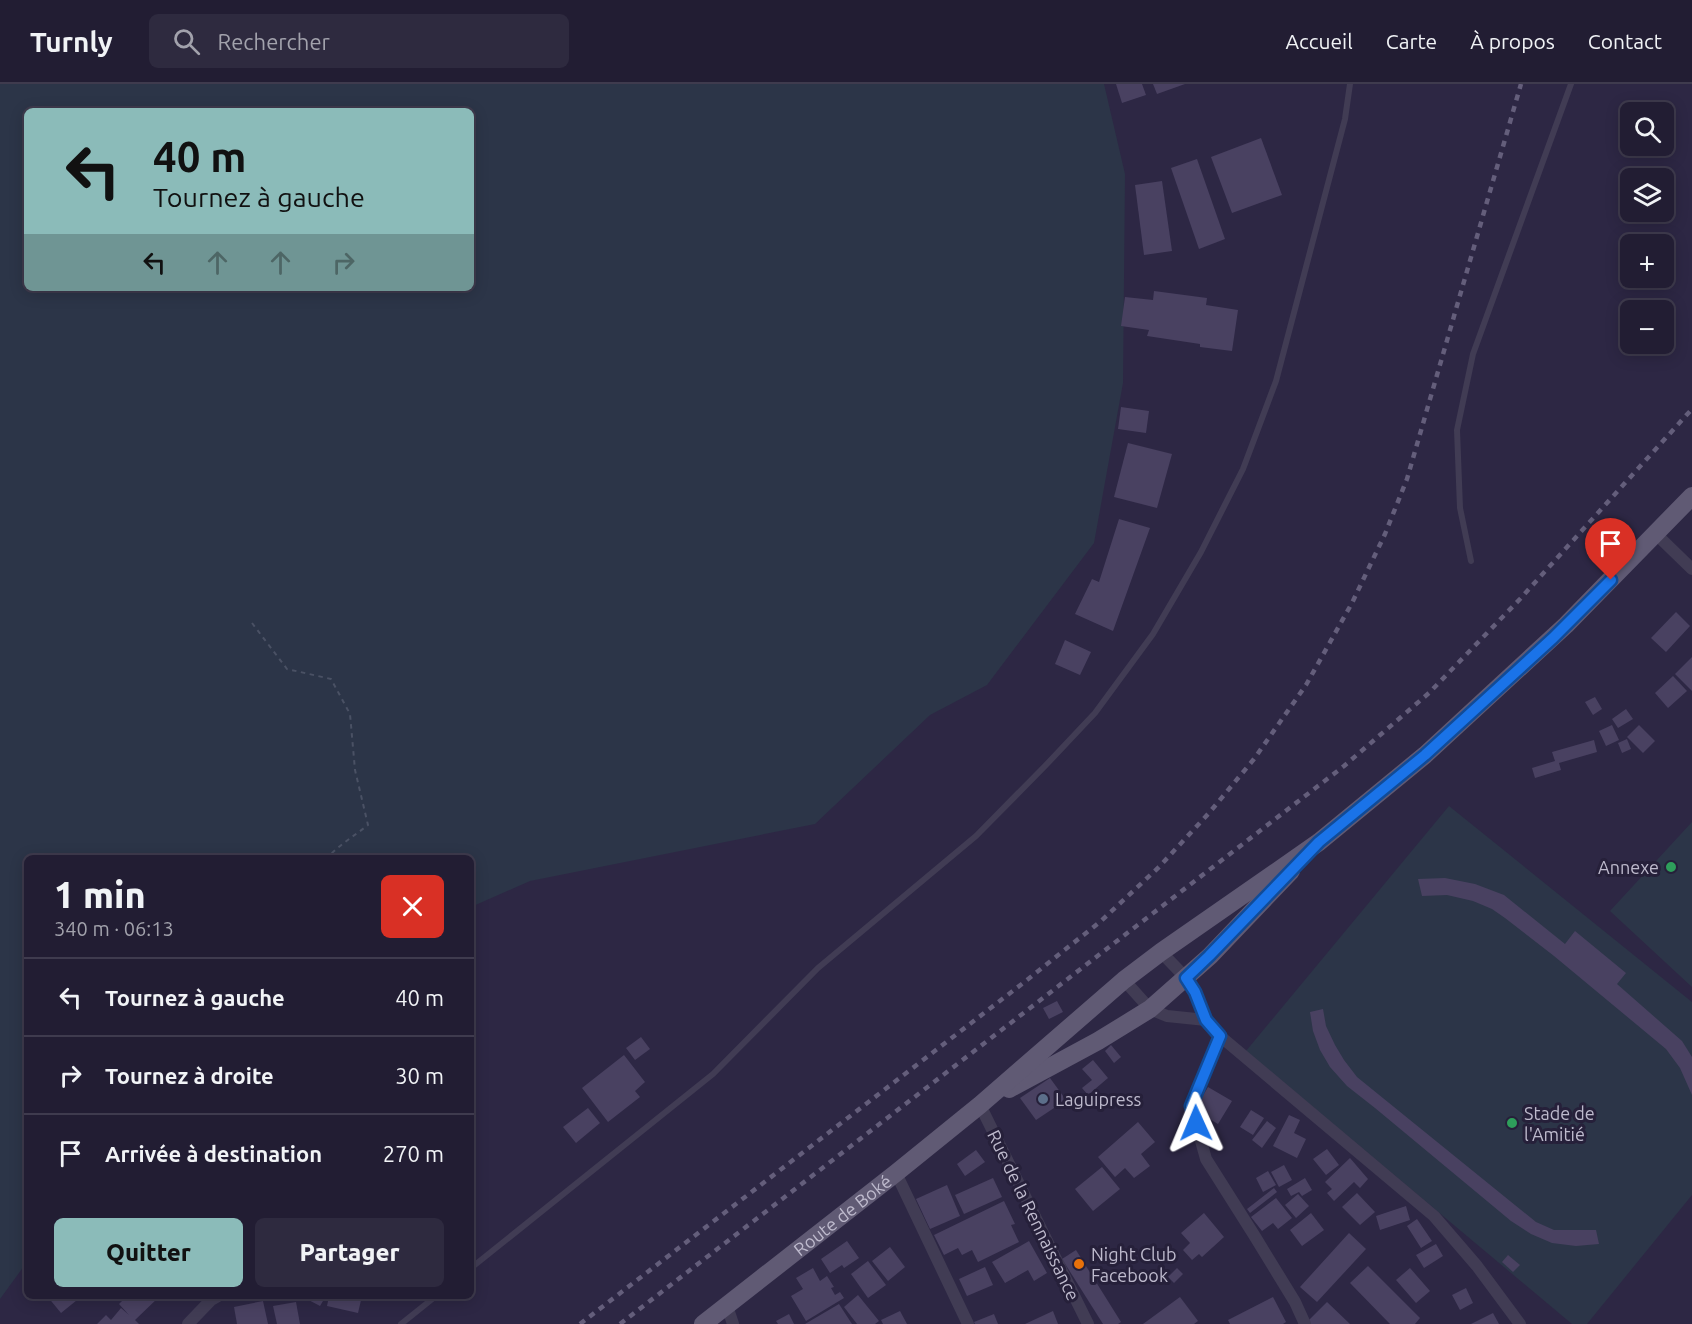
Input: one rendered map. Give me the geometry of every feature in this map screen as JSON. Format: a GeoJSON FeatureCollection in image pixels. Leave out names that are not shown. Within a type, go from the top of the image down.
{"type":"FeatureCollection","features":[{"type":"Feature","properties":{"kind":"main road"},"geometry":{"type":"LineString","coordinates":[[980,1106],[1124,980],[1319,842],[1425,755],[1566,625],[1692,496]]}},
{"type":"Feature","properties":{"kind":"main road"},"geometry":{"type":"LineString","coordinates":[[980,1106],[1098,1041],[1150,1009],[1217,948],[1319,842]]}},
{"type":"Feature","properties":{"kind":"main road","name":"Route de Boké"},"geometry":{"type":"LineString","coordinates":[[703,1324],[980,1106]]}},
{"type":"Feature","properties":{"kind":"street"},"geometry":{"type":"LineString","coordinates":[[1656,534],[1692,569]]}},
{"type":"Feature","properties":{"kind":"street"},"geometry":{"type":"LineString","coordinates":[[1161,952],[1186,978],[1195,992],[1206,1020],[1220,1036],[1434,1216],[1477,1266],[1520,1324]]}},
{"type":"Feature","properties":{"kind":"street"},"geometry":{"type":"LineString","coordinates":[[1124,980],[1150,1009],[1167,1017],[1206,1020]]}},
{"type":"Feature","properties":{"kind":"street"},"geometry":{"type":"LineString","coordinates":[[1220,1036],[1191,1106],[1206,1159],[1295,1302],[1305,1324]]}},
{"type":"Feature","properties":{"kind":"street","name":"Rue de la Rennaissance"},"geometry":{"type":"LineString","coordinates":[[980,1106],[1088,1324]]}},
{"type":"Feature","properties":{"kind":"street"},"geometry":{"type":"LineString","coordinates":[[896,1173],[968,1324]]}},
{"type":"Feature","properties":{"kind":"street"},"geometry":{"type":"LineString","coordinates":[[188,1324],[213,1299]]}},
{"type":"Feature","properties":{"kind":"street"},"geometry":{"type":"LineString","coordinates":[[727,1306],[733,1324]]}},
{"type":"Feature","properties":{"kind":"lane"},"geometry":{"type":"LineString","coordinates":[[474,1266],[713,1074],[818,968],[976,836],[1095,712],[1153,634],[1201,552],[1243,470],[1276,381],[1345,118],[1350,84]]}},
{"type":"Feature","properties":{"kind":"lane"},"geometry":{"type":"LineString","coordinates":[[1470,561],[1460,508],[1457,430],[1473,354],[1572,84]]}},
{"type":"Feature","properties":{"kind":"lane"},"geometry":{"type":"LineString","coordinates":[[401,1324],[432,1299]]}},
{"type":"Feature","properties":{"kind":"path"},"geometry":{"type":"LineString","coordinates":[[252,623],[287,669],[331,679],[350,714],[355,770],[368,825],[330,855]]}},
{"type":"Feature","properties":{"kind":"shaded area"},"geometry":{"type":"Polygon","coordinates":[[[0,84],[1104,84],[1125,174],[1123,383],[1094,543],[987,685],[930,715],[815,824],[530,881],[474,906],[474,855],[24,855],[24,1266],[0,1299],[0,84]]]}},
{"type":"Feature","properties":{"kind":"shaded area","name":"Stade de l'Amitié"},"geometry":{"type":"Polygon","coordinates":[[[1449,806],[1692,1002],[1692,1195],[1587,1324],[1572,1324],[1246,1051],[1449,806]]]}},
{"type":"Feature","properties":{"kind":"shaded area","name":"Annexe"},"geometry":{"type":"Polygon","coordinates":[[[1692,822],[1692,987],[1610,911],[1692,822]]]}},
{"type":"Feature","properties":{"kind":"building"},"geometry":{"type":"Polygon","coordinates":[[[1116,84],[1142,84],[1146,95],[1122,103],[1116,84]]]}},
{"type":"Feature","properties":{"kind":"building"},"geometry":{"type":"Polygon","coordinates":[[[1153,84],[1185,84],[1157,94],[1153,84]]]}},
{"type":"Feature","properties":{"kind":"building"},"geometry":{"type":"Polygon","coordinates":[[[1261,138],[1282,195],[1232,213],[1211,157],[1261,138]]]}},
{"type":"Feature","properties":{"kind":"building"},"geometry":{"type":"Polygon","coordinates":[[[1197,159],[1225,239],[1199,249],[1171,168],[1197,159]]]}},
{"type":"Feature","properties":{"kind":"building"},"geometry":{"type":"Polygon","coordinates":[[[1162,181],[1172,251],[1144,255],[1135,185],[1162,181]]]}},
{"type":"Feature","properties":{"kind":"building"},"geometry":{"type":"Polygon","coordinates":[[[1154,291],[1207,298],[1206,305],[1238,310],[1232,351],[1147,336],[1149,330],[1121,326],[1125,297],[1153,300],[1154,291]]]}},
{"type":"Feature","properties":{"kind":"building"},"geometry":{"type":"Polygon","coordinates":[[[1121,407],[1149,411],[1146,433],[1118,429],[1121,407]]]}},
{"type":"Feature","properties":{"kind":"building"},"geometry":{"type":"Polygon","coordinates":[[[1128,443],[1172,454],[1157,508],[1114,497],[1128,443]]]}},
{"type":"Feature","properties":{"kind":"building"},"geometry":{"type":"Polygon","coordinates":[[[1119,519],[1150,528],[1113,631],[1075,614],[1092,579],[1099,582],[1119,519]]]}},
{"type":"Feature","properties":{"kind":"building"},"geometry":{"type":"Polygon","coordinates":[[[1676,612],[1690,626],[1666,652],[1651,638],[1676,612]]]}},
{"type":"Feature","properties":{"kind":"building"},"geometry":{"type":"Polygon","coordinates":[[[1065,640],[1091,652],[1080,675],[1055,664],[1065,640]]]}},
{"type":"Feature","properties":{"kind":"building"},"geometry":{"type":"Polygon","coordinates":[[[1692,657],[1692,691],[1675,674],[1692,657]]]}},
{"type":"Feature","properties":{"kind":"building"},"geometry":{"type":"Polygon","coordinates":[[[1673,676],[1687,691],[1668,708],[1655,693],[1673,676]]]}},
{"type":"Feature","properties":{"kind":"building"},"geometry":{"type":"Polygon","coordinates":[[[1595,697],[1602,709],[1593,715],[1585,702],[1595,697]]]}},
{"type":"Feature","properties":{"kind":"building"},"geometry":{"type":"Polygon","coordinates":[[[1626,709],[1633,719],[1618,728],[1612,719],[1626,709]]]}},
{"type":"Feature","properties":{"kind":"building"},"geometry":{"type":"Polygon","coordinates":[[[1612,725],[1619,740],[1606,746],[1599,731],[1612,725]]]}},
{"type":"Feature","properties":{"kind":"building"},"geometry":{"type":"Polygon","coordinates":[[[1639,725],[1655,741],[1643,753],[1627,737],[1639,725]]]}},
{"type":"Feature","properties":{"kind":"building"},"geometry":{"type":"Polygon","coordinates":[[[1627,739],[1631,749],[1622,753],[1618,743],[1627,739]]]}},
{"type":"Feature","properties":{"kind":"building"},"geometry":{"type":"Polygon","coordinates":[[[1594,740],[1597,752],[1559,763],[1561,770],[1535,778],[1532,768],[1555,761],[1552,752],[1594,740]]]}},
{"type":"Feature","properties":{"kind":"building"},"geometry":{"type":"Polygon","coordinates":[[[1445,878],[1475,884],[1504,895],[1565,944],[1575,931],[1626,973],[1617,984],[1682,1041],[1692,1057],[1692,1095],[1680,1068],[1666,1049],[1505,918],[1492,909],[1473,901],[1447,895],[1422,896],[1418,879],[1445,878]]]}},
{"type":"Feature","properties":{"kind":"building"},"geometry":{"type":"Polygon","coordinates":[[[1057,1001],[1063,1012],[1049,1019],[1043,1008],[1057,1001]]]}},
{"type":"Feature","properties":{"kind":"building"},"geometry":{"type":"Polygon","coordinates":[[[1323,1009],[1326,1026],[1335,1045],[1357,1077],[1536,1222],[1554,1230],[1596,1230],[1599,1244],[1576,1246],[1552,1243],[1531,1234],[1511,1221],[1347,1086],[1330,1067],[1313,1031],[1310,1012],[1323,1009]]]}},
{"type":"Feature","properties":{"kind":"building"},"geometry":{"type":"Polygon","coordinates":[[[641,1037],[650,1049],[635,1060],[626,1048],[641,1037]]]}},
{"type":"Feature","properties":{"kind":"building"},"geometry":{"type":"Polygon","coordinates":[[[1111,1045],[1121,1057],[1114,1063],[1105,1051],[1111,1045]]]}},
{"type":"Feature","properties":{"kind":"building"},"geometry":{"type":"Polygon","coordinates":[[[624,1055],[645,1082],[635,1091],[640,1097],[608,1122],[582,1088],[624,1055]]]}},
{"type":"Feature","properties":{"kind":"building"},"geometry":{"type":"Polygon","coordinates":[[[1093,1060],[1108,1078],[1088,1095],[1082,1088],[1092,1080],[1082,1069],[1093,1060]]]}},
{"type":"Feature","properties":{"kind":"building","name":"Laguipress"},"geometry":{"type":"Polygon","coordinates":[[[1050,1078],[1066,1100],[1036,1120],[1020,1098],[1050,1078]]]}},
{"type":"Feature","properties":{"kind":"building"},"geometry":{"type":"Polygon","coordinates":[[[1208,1087],[1232,1101],[1218,1124],[1196,1111],[1208,1087]]]}},
{"type":"Feature","properties":{"kind":"building"},"geometry":{"type":"Polygon","coordinates":[[[588,1108],[600,1123],[576,1143],[563,1127],[588,1108]]]}},
{"type":"Feature","properties":{"kind":"building"},"geometry":{"type":"Polygon","coordinates":[[[1251,1110],[1264,1118],[1253,1135],[1240,1127],[1251,1110]]]}},
{"type":"Feature","properties":{"kind":"building"},"geometry":{"type":"Polygon","coordinates":[[[1289,1115],[1300,1120],[1294,1133],[1306,1139],[1297,1158],[1273,1146],[1289,1115]]]}},
{"type":"Feature","properties":{"kind":"building"},"geometry":{"type":"Polygon","coordinates":[[[1267,1121],[1276,1128],[1262,1148],[1252,1140],[1267,1121]]]}},
{"type":"Feature","properties":{"kind":"building"},"geometry":{"type":"Polygon","coordinates":[[[1138,1122],[1155,1142],[1141,1154],[1150,1166],[1134,1178],[1125,1168],[1115,1177],[1098,1157],[1138,1122]]]}},
{"type":"Feature","properties":{"kind":"building"},"geometry":{"type":"Polygon","coordinates":[[[1327,1149],[1339,1165],[1326,1175],[1313,1159],[1327,1149]]]}},
{"type":"Feature","properties":{"kind":"building"},"geometry":{"type":"Polygon","coordinates":[[[976,1150],[985,1162],[965,1176],[957,1164],[976,1150]]]}},
{"type":"Feature","properties":{"kind":"building"},"geometry":{"type":"Polygon","coordinates":[[[1350,1158],[1368,1179],[1360,1188],[1354,1182],[1334,1201],[1327,1193],[1332,1189],[1325,1182],[1350,1158]]]}},
{"type":"Feature","properties":{"kind":"building"},"geometry":{"type":"Polygon","coordinates":[[[1284,1165],[1292,1180],[1279,1187],[1271,1172],[1284,1165]]]}},
{"type":"Feature","properties":{"kind":"building"},"geometry":{"type":"Polygon","coordinates":[[[1102,1167],[1120,1189],[1093,1211],[1075,1189],[1102,1167]]]}},
{"type":"Feature","properties":{"kind":"building"},"geometry":{"type":"Polygon","coordinates":[[[1268,1171],[1276,1185],[1263,1192],[1256,1178],[1268,1171]]]}},
{"type":"Feature","properties":{"kind":"building"},"geometry":{"type":"Polygon","coordinates":[[[993,1178],[1002,1197],[964,1214],[955,1195],[993,1178]]]}},
{"type":"Feature","properties":{"kind":"building"},"geometry":{"type":"Polygon","coordinates":[[[1305,1178],[1312,1190],[1302,1196],[1299,1192],[1291,1196],[1287,1189],[1305,1178]]]}},
{"type":"Feature","properties":{"kind":"building"},"geometry":{"type":"Polygon","coordinates":[[[947,1185],[960,1216],[930,1229],[916,1199],[947,1185]]]}},
{"type":"Feature","properties":{"kind":"building"},"geometry":{"type":"Polygon","coordinates":[[[1274,1188],[1277,1192],[1250,1213],[1247,1209],[1274,1188]]]}},
{"type":"Feature","properties":{"kind":"building"},"geometry":{"type":"Polygon","coordinates":[[[1357,1193],[1375,1212],[1360,1225],[1342,1207],[1357,1193]]]}},
{"type":"Feature","properties":{"kind":"building"},"geometry":{"type":"Polygon","coordinates":[[[1298,1194],[1309,1206],[1296,1218],[1285,1205],[1298,1194]]]}},
{"type":"Feature","properties":{"kind":"building"},"geometry":{"type":"Polygon","coordinates":[[[1276,1198],[1292,1218],[1278,1229],[1273,1223],[1262,1231],[1251,1217],[1276,1198]]]}},
{"type":"Feature","properties":{"kind":"building"},"geometry":{"type":"Polygon","coordinates":[[[1004,1201],[1015,1224],[1011,1225],[1019,1242],[978,1262],[972,1250],[962,1255],[958,1248],[944,1255],[934,1235],[1004,1201]]]}},
{"type":"Feature","properties":{"kind":"building"},"geometry":{"type":"Polygon","coordinates":[[[1406,1206],[1410,1220],[1380,1230],[1376,1216],[1406,1206]]]}},
{"type":"Feature","properties":{"kind":"building"},"geometry":{"type":"Polygon","coordinates":[[[1204,1213],[1224,1237],[1202,1257],[1199,1254],[1192,1260],[1183,1250],[1190,1243],[1181,1233],[1204,1213]]]}},
{"type":"Feature","properties":{"kind":"building"},"geometry":{"type":"Polygon","coordinates":[[[1311,1213],[1324,1230],[1302,1246],[1290,1230],[1311,1213]]]}},
{"type":"Feature","properties":{"kind":"building"},"geometry":{"type":"Polygon","coordinates":[[[1417,1219],[1432,1241],[1421,1248],[1407,1226],[1417,1219]]]}},
{"type":"Feature","properties":{"kind":"building"},"geometry":{"type":"Polygon","coordinates":[[[1349,1233],[1366,1249],[1317,1302],[1300,1287],[1349,1233]]]}},
{"type":"Feature","properties":{"kind":"building"},"geometry":{"type":"Polygon","coordinates":[[[847,1241],[859,1258],[844,1268],[842,1265],[830,1273],[821,1259],[847,1241]]]}},
{"type":"Feature","properties":{"kind":"building"},"geometry":{"type":"Polygon","coordinates":[[[1029,1241],[1047,1273],[1034,1281],[1028,1270],[1005,1283],[992,1262],[1029,1241]]]}},
{"type":"Feature","properties":{"kind":"building"},"geometry":{"type":"Polygon","coordinates":[[[1436,1244],[1443,1256],[1424,1268],[1416,1255],[1436,1244]]]}},
{"type":"Feature","properties":{"kind":"building"},"geometry":{"type":"Polygon","coordinates":[[[890,1247],[905,1267],[888,1281],[872,1261],[890,1247]]]}},
{"type":"Feature","properties":{"kind":"building"},"geometry":{"type":"Polygon","coordinates":[[[1076,1250],[1121,1322],[1118,1324],[1103,1324],[1062,1259],[1076,1250]]]}},
{"type":"Feature","properties":{"kind":"building"},"geometry":{"type":"Polygon","coordinates":[[[1508,1255],[1520,1265],[1513,1272],[1502,1262],[1508,1255]]]}},
{"type":"Feature","properties":{"kind":"building"},"geometry":{"type":"Polygon","coordinates":[[[868,1261],[886,1285],[868,1298],[851,1274],[868,1261]]]}},
{"type":"Feature","properties":{"kind":"building"},"geometry":{"type":"Polygon","coordinates":[[[1368,1266],[1420,1318],[1415,1324],[1390,1324],[1350,1283],[1368,1266]]]}},
{"type":"Feature","properties":{"kind":"building"},"geometry":{"type":"Polygon","coordinates":[[[985,1267],[993,1285],[967,1296],[959,1279],[985,1267]]]}},
{"type":"Feature","properties":{"kind":"building"},"geometry":{"type":"Polygon","coordinates":[[[813,1268],[820,1281],[827,1276],[834,1287],[831,1288],[835,1295],[840,1292],[844,1298],[806,1321],[791,1296],[803,1289],[796,1278],[813,1268]]]}},
{"type":"Feature","properties":{"kind":"building"},"geometry":{"type":"Polygon","coordinates":[[[1177,1268],[1183,1274],[1174,1283],[1168,1277],[1177,1268]]]}},
{"type":"Feature","properties":{"kind":"building"},"geometry":{"type":"Polygon","coordinates":[[[1410,1268],[1430,1291],[1416,1303],[1396,1280],[1410,1268]]]}},
{"type":"Feature","properties":{"kind":"building"},"geometry":{"type":"Polygon","coordinates":[[[1466,1288],[1473,1303],[1460,1310],[1452,1295],[1466,1288]]]}},
{"type":"Feature","properties":{"kind":"building"},"geometry":{"type":"Polygon","coordinates":[[[858,1295],[879,1321],[875,1324],[857,1324],[844,1307],[858,1295]]]}},
{"type":"Feature","properties":{"kind":"building"},"geometry":{"type":"Polygon","coordinates":[[[1180,1297],[1198,1321],[1194,1324],[1143,1324],[1180,1297]]]}},
{"type":"Feature","properties":{"kind":"building"},"geometry":{"type":"Polygon","coordinates":[[[1273,1297],[1286,1322],[1283,1324],[1230,1324],[1228,1320],[1273,1297]]]}},
{"type":"Feature","properties":{"kind":"building"},"geometry":{"type":"Polygon","coordinates":[[[49,1299],[78,1299],[61,1313],[49,1299]]]}},
{"type":"Feature","properties":{"kind":"building"},"geometry":{"type":"Polygon","coordinates":[[[124,1299],[157,1299],[135,1320],[139,1324],[97,1324],[106,1315],[111,1320],[121,1308],[129,1315],[119,1304],[124,1299]]]}},
{"type":"Feature","properties":{"kind":"building"},"geometry":{"type":"Polygon","coordinates":[[[307,1299],[324,1299],[320,1306],[307,1299]]]}},
{"type":"Feature","properties":{"kind":"building"},"geometry":{"type":"Polygon","coordinates":[[[328,1299],[361,1299],[358,1313],[327,1306],[328,1299]]]}},
{"type":"Feature","properties":{"kind":"building"},"geometry":{"type":"Polygon","coordinates":[[[263,1301],[268,1324],[237,1324],[234,1307],[263,1301]]]}},
{"type":"Feature","properties":{"kind":"building"},"geometry":{"type":"Polygon","coordinates":[[[296,1302],[300,1324],[277,1324],[273,1306],[296,1302]]]}},
{"type":"Feature","properties":{"kind":"building"},"geometry":{"type":"Polygon","coordinates":[[[1327,1302],[1350,1324],[1311,1324],[1308,1321],[1327,1302]]]}},
{"type":"Feature","properties":{"kind":"building"},"geometry":{"type":"Polygon","coordinates":[[[839,1304],[852,1324],[805,1324],[839,1304]]]}},
{"type":"Feature","properties":{"kind":"building"},"geometry":{"type":"Polygon","coordinates":[[[900,1311],[907,1324],[883,1324],[881,1320],[900,1311]]]}},
{"type":"Feature","properties":{"kind":"building"},"geometry":{"type":"Polygon","coordinates":[[[1053,1311],[1058,1324],[1025,1324],[1053,1311]]]}},
{"type":"Feature","properties":{"kind":"building"},"geometry":{"type":"Polygon","coordinates":[[[1493,1313],[1499,1324],[1471,1324],[1493,1313]]]}},
{"type":"Feature","properties":{"kind":"building"},"geometry":{"type":"Polygon","coordinates":[[[789,1314],[794,1324],[778,1324],[776,1321],[789,1314]]]}},
{"type":"Feature","properties":{"kind":"building"},"geometry":{"type":"Polygon","coordinates":[[[994,1314],[998,1324],[975,1324],[974,1322],[994,1314]]]}},
{"type":"Feature","properties":{"kind":"railway"},"geometry":{"type":"LineString","coordinates":[[580,1324],[1101,921],[1159,867],[1209,813],[1254,759],[1306,685],[1352,603],[1385,534],[1407,479],[1521,84]]}},
{"type":"Feature","properties":{"kind":"railway"},"geometry":{"type":"LineString","coordinates":[[620,1324],[1344,766],[1429,693],[1520,599],[1692,409]]}},
{"type":"Feature","properties":{"kind":"place","name":"Annexe"},"geometry":{"type":"Point","coordinates":[1671,867]}},
{"type":"Feature","properties":{"kind":"place","name":"Laguipress"},"geometry":{"type":"Point","coordinates":[1043,1099]}},
{"type":"Feature","properties":{"kind":"place","name":"Stade de l'Amitié"},"geometry":{"type":"Point","coordinates":[1512,1123]}},
{"type":"Feature","properties":{"kind":"place","name":"Night Club Facebook"},"geometry":{"type":"Point","coordinates":[1079,1264]}},
{"type":"Feature","properties":{"kind":"route"},"geometry":{"type":"LineString","coordinates":[[1196,1123],[1191,1106],[1220,1036],[1206,1020],[1195,992],[1186,978],[1319,842],[1425,755],[1553,638],[1611,580]]}}]}
